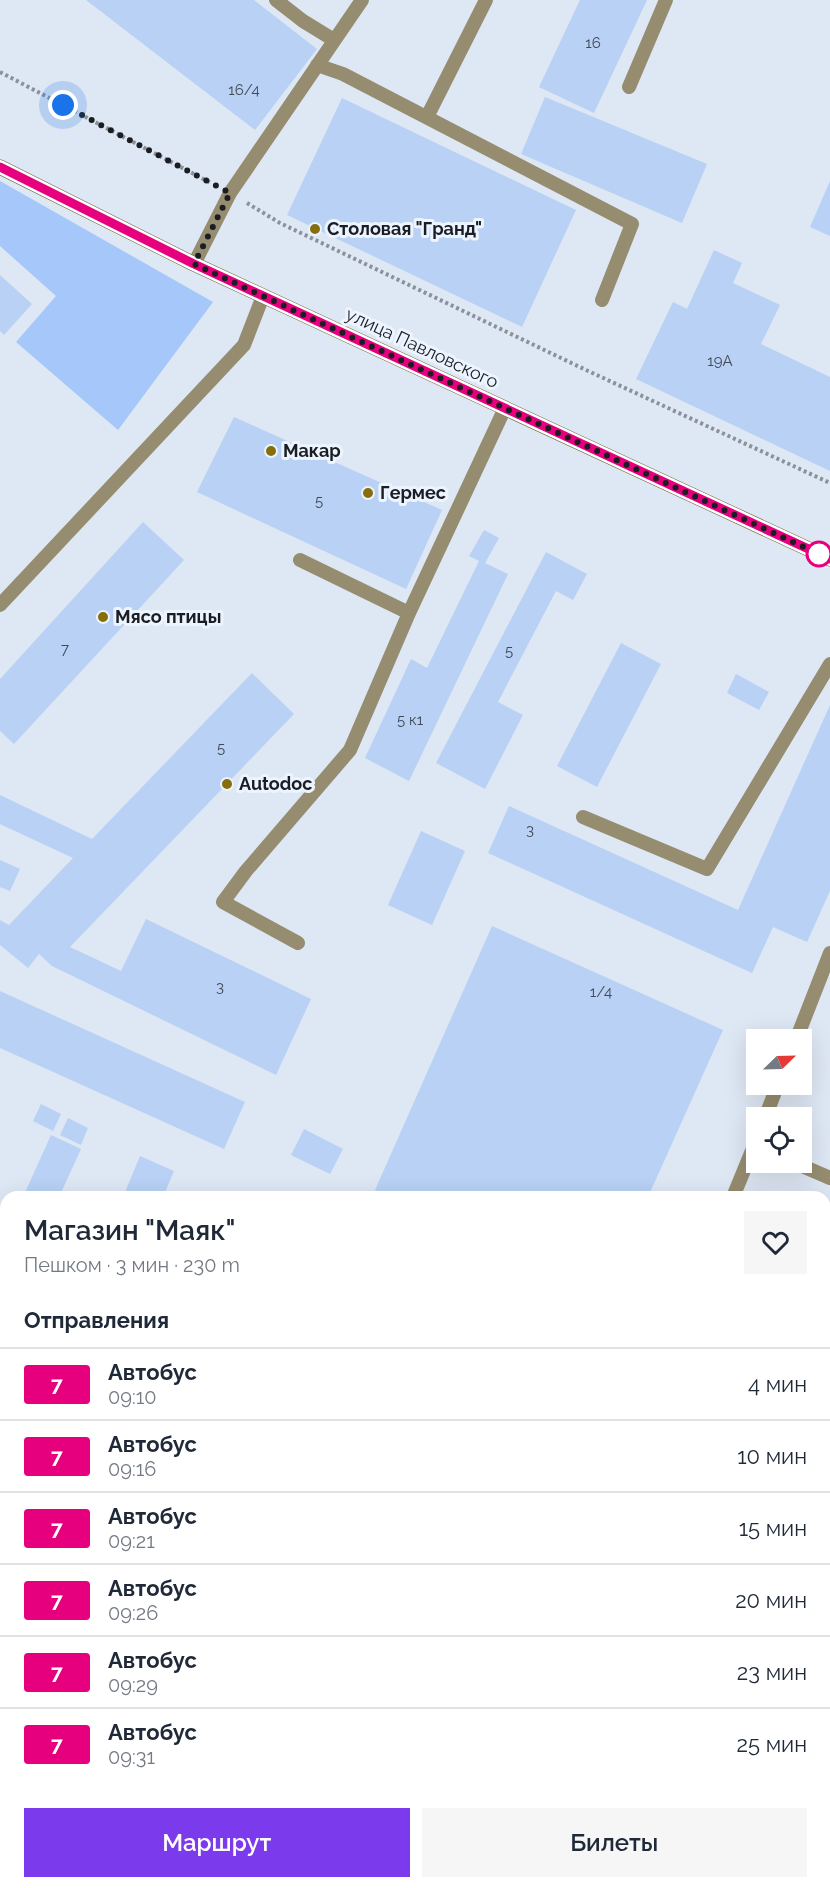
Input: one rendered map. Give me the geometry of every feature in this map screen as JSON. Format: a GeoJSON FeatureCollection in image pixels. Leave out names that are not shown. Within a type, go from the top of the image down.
{"type":"FeatureCollection","features":[{"type":"Feature","properties":{"kind":"street","name":"улица Павловского"},"geometry":{"type":"LineString","coordinates":[[0,167],[194,264],[830,559]]}},
{"type":"Feature","properties":{"kind":"lane"},"geometry":{"type":"LineString","coordinates":[[276,0],[303,21],[334,40]]}},
{"type":"Feature","properties":{"kind":"lane"},"geometry":{"type":"LineString","coordinates":[[194,264],[230,193],[362,0]]}},
{"type":"Feature","properties":{"kind":"lane"},"geometry":{"type":"LineString","coordinates":[[427,117],[486,0]]}},
{"type":"Feature","properties":{"kind":"lane"},"geometry":{"type":"LineString","coordinates":[[629,87],[666,0]]}},
{"type":"Feature","properties":{"kind":"lane"},"geometry":{"type":"LineString","coordinates":[[317,65],[343,74],[632,224],[602,300]]}},
{"type":"Feature","properties":{"kind":"lane"},"geometry":{"type":"LineString","coordinates":[[0,605],[244,345],[263,296]]}},
{"type":"Feature","properties":{"kind":"lane"},"geometry":{"type":"LineString","coordinates":[[298,943],[223,902],[246,871],[350,750],[409,613],[505,408]]}},
{"type":"Feature","properties":{"kind":"lane"},"geometry":{"type":"LineString","coordinates":[[300,560],[409,613]]}},
{"type":"Feature","properties":{"kind":"lane"},"geometry":{"type":"LineString","coordinates":[[583,817],[707,869],[830,664]]}},
{"type":"Feature","properties":{"kind":"lane"},"geometry":{"type":"LineString","coordinates":[[800,1029],[830,952]]}},
{"type":"Feature","properties":{"kind":"lane"},"geometry":{"type":"LineString","coordinates":[[735,1191],[746,1166]]}},
{"type":"Feature","properties":{"kind":"lane"},"geometry":{"type":"LineString","coordinates":[[812,1170],[830,1178]]}},
{"type":"Feature","properties":{"kind":"path"},"geometry":{"type":"LineString","coordinates":[[0,72],[230,193],[280,223],[586,370],[830,483]]}},
{"type":"Feature","properties":{"kind":"shaded area"},"geometry":{"type":"Polygon","coordinates":[[[0,181],[213,302],[118,430],[16,342],[56,296],[0,246],[0,181]]]}},
{"type":"Feature","properties":{"kind":"building"},"geometry":{"type":"Polygon","coordinates":[[[86,0],[254,0],[317,49],[255,130],[86,0]]]}},
{"type":"Feature","properties":{"kind":"building"},"geometry":{"type":"Polygon","coordinates":[[[580,0],[647,0],[594,113],[539,87],[580,0]]]}},
{"type":"Feature","properties":{"kind":"building"},"geometry":{"type":"Polygon","coordinates":[[[545,97],[707,164],[682,223],[521,154],[545,97]]]}},
{"type":"Feature","properties":{"kind":"building"},"geometry":{"type":"Polygon","coordinates":[[[342,98],[576,210],[522,327],[287,215],[342,98]]]}},
{"type":"Feature","properties":{"kind":"building"},"geometry":{"type":"Polygon","coordinates":[[[830,181],[830,236],[810,227],[830,181]]]}},
{"type":"Feature","properties":{"kind":"building"},"geometry":{"type":"Polygon","coordinates":[[[714,250],[742,263],[733,283],[780,305],[761,344],[830,377],[830,471],[636,379],[673,302],[687,309],[714,250]]]}},
{"type":"Feature","properties":{"kind":"building"},"geometry":{"type":"Polygon","coordinates":[[[0,275],[32,304],[4,335],[0,331],[0,275]]]}},
{"type":"Feature","properties":{"kind":"building"},"geometry":{"type":"Polygon","coordinates":[[[234,417],[442,510],[406,589],[197,492],[234,417]]]}},
{"type":"Feature","properties":{"kind":"building"},"geometry":{"type":"Polygon","coordinates":[[[143,522],[184,560],[14,744],[0,731],[0,679],[143,522]]]}},
{"type":"Feature","properties":{"kind":"building"},"geometry":{"type":"Polygon","coordinates":[[[484,530],[499,538],[485,563],[508,574],[409,781],[365,758],[411,659],[427,668],[479,561],[469,556],[484,530]]]}},
{"type":"Feature","properties":{"kind":"building"},"geometry":{"type":"Polygon","coordinates":[[[546,552],[587,574],[573,600],[556,591],[498,702],[523,715],[485,789],[436,763],[546,552]]]}},
{"type":"Feature","properties":{"kind":"building"},"geometry":{"type":"Polygon","coordinates":[[[621,643],[661,664],[597,787],[557,766],[621,643]]]}},
{"type":"Feature","properties":{"kind":"building"},"geometry":{"type":"Polygon","coordinates":[[[252,673],[294,714],[70,947],[121,971],[146,919],[311,999],[276,1075],[52,966],[39,954],[28,968],[0,945],[0,920],[9,925],[73,858],[0,824],[0,795],[92,839],[252,673]]]}},
{"type":"Feature","properties":{"kind":"building"},"geometry":{"type":"Polygon","coordinates":[[[736,674],[769,692],[759,710],[727,693],[736,674]]]}},
{"type":"Feature","properties":{"kind":"building"},"geometry":{"type":"Polygon","coordinates":[[[830,705],[830,891],[807,942],[773,927],[752,973],[488,853],[509,806],[738,910],[830,705]]]}},
{"type":"Feature","properties":{"kind":"building"},"geometry":{"type":"Polygon","coordinates":[[[421,831],[465,851],[432,925],[388,905],[421,831]]]}},
{"type":"Feature","properties":{"kind":"building"},"geometry":{"type":"Polygon","coordinates":[[[0,860],[20,869],[10,891],[0,887],[0,860]]]}},
{"type":"Feature","properties":{"kind":"building"},"geometry":{"type":"Polygon","coordinates":[[[492,926],[723,1030],[651,1191],[375,1190],[492,926]]]}},
{"type":"Feature","properties":{"kind":"building"},"geometry":{"type":"Polygon","coordinates":[[[0,991],[245,1102],[224,1149],[0,1048],[0,991]]]}},
{"type":"Feature","properties":{"kind":"building"},"geometry":{"type":"Polygon","coordinates":[[[41,1104],[61,1114],[53,1131],[33,1121],[41,1104]]]}},
{"type":"Feature","properties":{"kind":"building"},"geometry":{"type":"Polygon","coordinates":[[[68,1118],[88,1128],[81,1145],[60,1135],[68,1118]]]}},
{"type":"Feature","properties":{"kind":"building"},"geometry":{"type":"Polygon","coordinates":[[[304,1129],[343,1149],[330,1174],[291,1155],[304,1129]]]}},
{"type":"Feature","properties":{"kind":"building"},"geometry":{"type":"Polygon","coordinates":[[[51,1135],[81,1149],[62,1191],[26,1191],[51,1135]]]}},
{"type":"Feature","properties":{"kind":"building"},"geometry":{"type":"Polygon","coordinates":[[[140,1156],[174,1171],[166,1191],[125,1191],[140,1156]]]}},
{"type":"Feature","properties":{"kind":"bus line","name":"7"},"geometry":{"type":"LineString","coordinates":[[0,167],[194,264],[830,559]]}},
{"type":"Feature","properties":{"kind":"place","name":"Столовая \"Гранд\""},"geometry":{"type":"Point","coordinates":[315,229]}},
{"type":"Feature","properties":{"kind":"place","name":"Макар"},"geometry":{"type":"Point","coordinates":[271,451]}},
{"type":"Feature","properties":{"kind":"place","name":"Гермес"},"geometry":{"type":"Point","coordinates":[368,493]}},
{"type":"Feature","properties":{"kind":"place","name":"Мясо птицы"},"geometry":{"type":"Point","coordinates":[103,617]}},
{"type":"Feature","properties":{"kind":"place","name":"Autodoc"},"geometry":{"type":"Point","coordinates":[227,784]}},
{"type":"Feature","properties":{"kind":"route"},"geometry":{"type":"LineString","coordinates":[[63,105],[230,193],[194,264],[819,554]]}}]}
